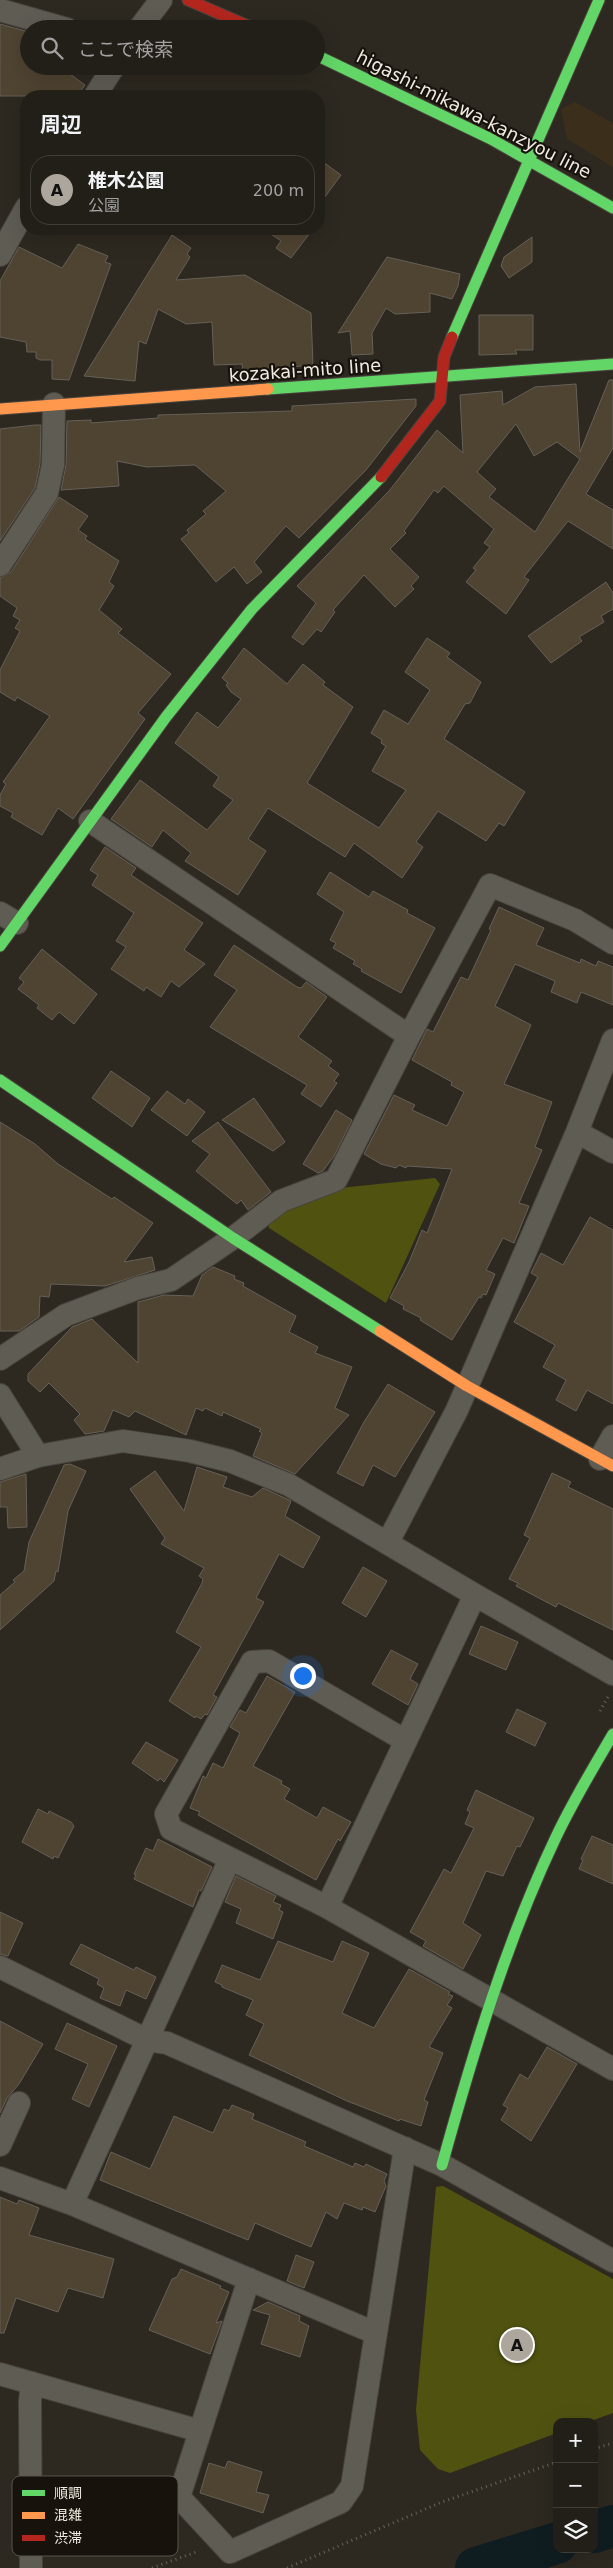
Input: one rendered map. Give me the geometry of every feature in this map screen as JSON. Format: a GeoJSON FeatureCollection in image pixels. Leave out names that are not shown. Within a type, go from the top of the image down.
{"type":"FeatureCollection","features":[{"type":"Feature","properties":{"kind":"street"},"geometry":{"type":"LineString","coordinates":[[146,20],[161,0]]}},
{"type":"Feature","properties":{"kind":"street"},"geometry":{"type":"LineString","coordinates":[[188,0],[235,20]]}},
{"type":"Feature","properties":{"kind":"street"},"geometry":{"type":"LineString","coordinates":[[0,946],[8,918],[90,821],[166,717],[252,609],[378,480],[440,401],[444,357],[599,0]]}},
{"type":"Feature","properties":{"kind":"street"},"geometry":{"type":"LineString","coordinates":[[0,10],[35,20]]}},
{"type":"Feature","properties":{"kind":"street","name":"higashi-mikawa-kanzyou line"},"geometry":{"type":"LineString","coordinates":[[325,59],[529,159],[613,208]]}},
{"type":"Feature","properties":{"kind":"street"},"geometry":{"type":"LineString","coordinates":[[99,90],[108,75]]}},
{"type":"Feature","properties":{"kind":"street"},"geometry":{"type":"LineString","coordinates":[[0,255],[20,219]]}},
{"type":"Feature","properties":{"kind":"street","name":"kozakai-mito line"},"geometry":{"type":"LineString","coordinates":[[0,408],[613,364]]}},
{"type":"Feature","properties":{"kind":"street"},"geometry":{"type":"LineString","coordinates":[[0,565],[47,493],[53,465],[54,404]]}},
{"type":"Feature","properties":{"kind":"street"},"geometry":{"type":"LineString","coordinates":[[90,821],[409,1036]]}},
{"type":"Feature","properties":{"kind":"street"},"geometry":{"type":"LineString","coordinates":[[0,1359],[66,1315],[138,1288],[172,1280],[233,1238],[281,1200],[336,1180],[409,1036],[490,885],[575,920],[613,943]]}},
{"type":"Feature","properties":{"kind":"street"},"geometry":{"type":"LineString","coordinates":[[388,1542],[467,1386],[577,1132],[613,1040]]}},
{"type":"Feature","properties":{"kind":"street"},"geometry":{"type":"LineString","coordinates":[[0,1080],[233,1238],[467,1386],[607,1462],[613,1436]]}},
{"type":"Feature","properties":{"kind":"street"},"geometry":{"type":"LineString","coordinates":[[577,1132],[613,1152]]}},
{"type":"Feature","properties":{"kind":"street"},"geometry":{"type":"LineString","coordinates":[[0,1395],[38,1456]]}},
{"type":"Feature","properties":{"kind":"street"},"geometry":{"type":"LineString","coordinates":[[0,1469],[38,1456],[122,1441],[190,1451],[230,1460],[289,1485],[388,1542],[475,1596],[613,1674]]}},
{"type":"Feature","properties":{"kind":"street"},"geometry":{"type":"LineString","coordinates":[[327,1907],[475,1596]]}},
{"type":"Feature","properties":{"kind":"street"},"geometry":{"type":"LineString","coordinates":[[406,1741],[269,1661],[252,1662],[166,1814],[171,1829],[327,1907],[613,2069]]}},
{"type":"Feature","properties":{"kind":"street"},"geometry":{"type":"LineString","coordinates":[[442,2165],[464,2080],[521,1912],[594,1763],[613,1734]]}},
{"type":"Feature","properties":{"kind":"street"},"geometry":{"type":"LineString","coordinates":[[72,2204],[230,1859]]}},
{"type":"Feature","properties":{"kind":"street"},"geometry":{"type":"LineString","coordinates":[[0,1967],[147,2040],[167,2043],[442,2165],[613,2261]]}},
{"type":"Feature","properties":{"kind":"street"},"geometry":{"type":"LineString","coordinates":[[0,2145],[19,2103]]}},
{"type":"Feature","properties":{"kind":"street"},"geometry":{"type":"LineString","coordinates":[[249,2279],[179,2497],[230,2552],[341,2502],[352,2486],[405,2148]]}},
{"type":"Feature","properties":{"kind":"street"},"geometry":{"type":"LineString","coordinates":[[0,2178],[72,2204],[375,2333]]}},
{"type":"Feature","properties":{"kind":"street"},"geometry":{"type":"LineString","coordinates":[[0,2374],[200,2432]]}},
{"type":"Feature","properties":{"kind":"street"},"geometry":{"type":"LineString","coordinates":[[30,2476],[30,2401],[32,2383]]}},
{"type":"Feature","properties":{"kind":"path"},"geometry":{"type":"LineString","coordinates":[[598,2448],[613,2443]]}},
{"type":"Feature","properties":{"kind":"path"},"geometry":{"type":"LineString","coordinates":[[287,2568],[442,2502],[554,2463]]}},
{"type":"Feature","properties":{"kind":"path"},"geometry":{"type":"LineString","coordinates":[[152,2568],[209,2548],[219,2541]]}},
{"type":"Feature","properties":{"kind":"shaded area"},"geometry":{"type":"Polygon","coordinates":[[[575,102],[613,123],[613,167],[567,139],[561,109],[575,102]]]}},
{"type":"Feature","properties":{"kind":"shaded area"},"geometry":{"type":"Polygon","coordinates":[[[435,1178],[440,1184],[386,1303],[269,1228],[268,1220],[289,1204],[331,1189],[435,1178]]]}},
{"type":"Feature","properties":{"kind":"shaded area"},"geometry":{"type":"Polygon","coordinates":[[[443,2186],[613,2279],[613,2413],[598,2418],[553,2418],[553,2434],[450,2473],[438,2469],[420,2450],[416,2410],[436,2187],[443,2186]]]}},
{"type":"Feature","properties":{"kind":"building"},"geometry":{"type":"Polygon","coordinates":[[[0,24],[20,30],[20,75],[71,75],[85,85],[81,90],[20,90],[20,96],[0,96],[0,24]]]}},
{"type":"Feature","properties":{"kind":"building"},"geometry":{"type":"Polygon","coordinates":[[[325,163],[341,175],[325,197],[325,163]]]}},
{"type":"Feature","properties":{"kind":"building"},"geometry":{"type":"Polygon","coordinates":[[[172,235],[191,248],[187,254],[190,257],[176,280],[245,275],[311,313],[313,365],[243,371],[242,364],[214,365],[212,322],[186,324],[158,309],[146,344],[139,341],[135,381],[84,376],[172,235]]]}},
{"type":"Feature","properties":{"kind":"building"},"geometry":{"type":"Polygon","coordinates":[[[272,235],[308,235],[291,258],[276,248],[281,241],[272,235]]]}},
{"type":"Feature","properties":{"kind":"building"},"geometry":{"type":"Polygon","coordinates":[[[532,237],[532,262],[509,278],[501,266],[504,257],[532,237]]]}},
{"type":"Feature","properties":{"kind":"building"},"geometry":{"type":"Polygon","coordinates":[[[78,244],[108,256],[105,262],[111,264],[69,380],[52,379],[52,360],[40,360],[36,358],[36,352],[27,352],[26,342],[0,337],[0,281],[19,247],[62,268],[78,244]]]}},
{"type":"Feature","properties":{"kind":"building"},"geometry":{"type":"Polygon","coordinates":[[[387,257],[460,274],[458,286],[452,299],[430,293],[430,312],[395,314],[386,308],[372,333],[373,354],[352,355],[350,331],[338,333],[387,257]]]}},
{"type":"Feature","properties":{"kind":"building"},"geometry":{"type":"Polygon","coordinates":[[[479,315],[533,315],[533,350],[515,350],[517,354],[479,355],[479,315]]]}},
{"type":"Feature","properties":{"kind":"building"},"geometry":{"type":"Polygon","coordinates":[[[609,380],[613,380],[613,448],[586,494],[613,510],[613,549],[568,521],[524,577],[529,580],[506,614],[466,582],[476,570],[473,568],[490,547],[484,543],[494,529],[444,486],[438,493],[434,490],[404,531],[406,533],[390,549],[419,577],[411,586],[414,589],[395,607],[364,575],[333,610],[335,612],[321,632],[317,629],[303,645],[292,637],[316,603],[297,586],[389,491],[437,430],[463,453],[460,395],[502,391],[503,405],[535,387],[576,384],[580,452],[609,380]],[[516,424],[477,472],[496,489],[489,497],[535,532],[580,459],[557,442],[534,456],[516,424]]]}},
{"type":"Feature","properties":{"kind":"building"},"geometry":{"type":"Polygon","coordinates":[[[416,399],[416,406],[366,470],[299,538],[286,526],[254,562],[262,572],[247,584],[234,567],[216,582],[181,539],[189,533],[187,530],[206,514],[203,511],[226,491],[195,465],[147,467],[117,461],[119,486],[61,490],[66,465],[67,421],[91,420],[91,423],[158,418],[158,415],[292,411],[292,406],[416,399]]]}},
{"type":"Feature","properties":{"kind":"building"},"geometry":{"type":"Polygon","coordinates":[[[41,425],[40,464],[35,488],[0,541],[0,429],[41,425]]]}},
{"type":"Feature","properties":{"kind":"building"},"geometry":{"type":"Polygon","coordinates":[[[59,497],[88,516],[78,530],[87,536],[85,539],[119,561],[109,582],[114,586],[99,610],[122,629],[118,633],[171,674],[138,713],[145,719],[73,819],[58,808],[42,835],[11,817],[13,813],[0,806],[0,795],[6,784],[3,782],[50,716],[17,697],[15,701],[0,692],[0,670],[20,631],[15,628],[20,620],[13,616],[17,608],[0,596],[0,578],[11,572],[59,497]]]}},
{"type":"Feature","properties":{"kind":"building"},"geometry":{"type":"Polygon","coordinates":[[[606,582],[613,593],[613,609],[601,616],[604,622],[579,637],[582,641],[551,663],[528,636],[606,582]]]}},
{"type":"Feature","properties":{"kind":"building"},"geometry":{"type":"Polygon","coordinates":[[[427,638],[450,653],[447,657],[481,682],[470,703],[465,704],[444,739],[525,792],[504,826],[499,823],[486,841],[438,811],[416,842],[423,847],[402,878],[354,843],[345,857],[268,808],[248,839],[266,851],[238,895],[185,861],[191,853],[163,830],[152,847],[111,819],[140,780],[207,830],[233,800],[213,786],[219,777],[175,743],[197,712],[218,728],[241,699],[231,692],[226,685],[228,683],[222,678],[244,648],[287,684],[303,664],[325,682],[323,685],[353,707],[307,783],[379,828],[406,790],[372,771],[386,746],[381,743],[382,740],[371,733],[384,710],[408,724],[430,690],[405,672],[427,638]]]}},
{"type":"Feature","properties":{"kind":"building"},"geometry":{"type":"Polygon","coordinates":[[[105,847],[136,868],[131,875],[203,923],[184,950],[205,964],[179,987],[171,981],[161,997],[146,987],[144,991],[111,969],[126,947],[116,941],[134,913],[92,885],[98,875],[90,870],[105,847]]]}},
{"type":"Feature","properties":{"kind":"building"},"geometry":{"type":"Polygon","coordinates":[[[330,872],[369,897],[373,891],[408,910],[407,913],[435,928],[401,993],[361,971],[362,969],[353,964],[355,961],[333,948],[336,943],[330,940],[344,912],[317,894],[330,872]]]}},
{"type":"Feature","properties":{"kind":"building"},"geometry":{"type":"Polygon","coordinates":[[[499,907],[544,928],[536,945],[580,963],[581,959],[596,966],[598,961],[613,967],[613,1005],[581,992],[577,1003],[551,992],[555,981],[515,964],[495,1006],[531,1025],[504,1084],[552,1102],[535,1147],[542,1150],[519,1203],[529,1206],[514,1243],[503,1238],[486,1270],[495,1274],[486,1295],[483,1294],[481,1298],[479,1297],[452,1340],[420,1320],[421,1318],[403,1309],[404,1306],[390,1298],[409,1262],[422,1230],[427,1233],[452,1169],[407,1166],[406,1168],[399,1165],[396,1168],[381,1164],[364,1154],[394,1095],[415,1105],[412,1110],[447,1126],[464,1092],[451,1085],[452,1082],[412,1060],[427,1029],[433,1032],[461,977],[468,980],[491,930],[489,929],[499,907]]]}},
{"type":"Feature","properties":{"kind":"building"},"geometry":{"type":"Polygon","coordinates":[[[234,945],[297,987],[301,988],[306,982],[327,997],[298,1037],[332,1061],[328,1066],[339,1074],[334,1081],[337,1083],[321,1107],[301,1094],[307,1085],[210,1027],[237,990],[214,975],[234,945]]]}},
{"type":"Feature","properties":{"kind":"building"},"geometry":{"type":"Polygon","coordinates":[[[42,949],[97,994],[74,1024],[59,1012],[52,1020],[37,1008],[39,1005],[18,989],[24,982],[19,978],[42,949]]]}},
{"type":"Feature","properties":{"kind":"building"},"geometry":{"type":"Polygon","coordinates":[[[111,1071],[150,1098],[132,1127],[92,1098],[111,1071]]]}},
{"type":"Feature","properties":{"kind":"building"},"geometry":{"type":"Polygon","coordinates":[[[167,1091],[185,1104],[188,1099],[205,1112],[187,1136],[151,1110],[167,1091]]]}},
{"type":"Feature","properties":{"kind":"building"},"geometry":{"type":"Polygon","coordinates":[[[254,1098],[285,1142],[273,1151],[222,1120],[254,1098]]]}},
{"type":"Feature","properties":{"kind":"building"},"geometry":{"type":"Polygon","coordinates":[[[336,1110],[352,1120],[334,1156],[323,1171],[318,1173],[303,1164],[336,1110]]]}},
{"type":"Feature","properties":{"kind":"building"},"geometry":{"type":"Polygon","coordinates":[[[0,1122],[35,1144],[58,1164],[112,1199],[114,1197],[153,1223],[124,1262],[152,1257],[155,1270],[105,1286],[51,1284],[49,1297],[40,1296],[39,1317],[19,1331],[0,1331],[0,1122]]]}},
{"type":"Feature","properties":{"kind":"building"},"geometry":{"type":"Polygon","coordinates":[[[218,1122],[271,1192],[248,1210],[241,1200],[237,1204],[196,1171],[210,1154],[192,1141],[218,1122]]]}},
{"type":"Feature","properties":{"kind":"building"},"geometry":{"type":"Polygon","coordinates":[[[590,1217],[613,1230],[613,1404],[587,1390],[576,1411],[556,1400],[566,1380],[543,1367],[555,1345],[514,1322],[538,1277],[531,1273],[541,1253],[563,1265],[590,1217]]]}},
{"type":"Feature","properties":{"kind":"building"},"geometry":{"type":"Polygon","coordinates":[[[213,1267],[235,1276],[234,1279],[244,1283],[243,1286],[296,1316],[289,1332],[318,1347],[315,1353],[352,1367],[335,1408],[349,1415],[295,1474],[253,1456],[262,1433],[259,1431],[261,1429],[223,1412],[222,1416],[205,1408],[203,1411],[196,1408],[186,1435],[135,1411],[129,1417],[113,1410],[104,1431],[85,1434],[74,1420],[80,1414],[49,1383],[40,1392],[28,1381],[28,1374],[72,1327],[92,1319],[138,1363],[138,1302],[164,1295],[193,1296],[202,1275],[213,1267]]]}},
{"type":"Feature","properties":{"kind":"building"},"geometry":{"type":"Polygon","coordinates":[[[388,1384],[435,1412],[395,1477],[373,1465],[363,1486],[337,1473],[364,1422],[388,1384]]]}},
{"type":"Feature","properties":{"kind":"building"},"geometry":{"type":"Polygon","coordinates":[[[70,1464],[86,1471],[68,1511],[58,1572],[56,1571],[54,1581],[0,1630],[0,1595],[24,1571],[29,1542],[64,1465],[70,1464]]]}},
{"type":"Feature","properties":{"kind":"building"},"geometry":{"type":"Polygon","coordinates":[[[197,1467],[227,1477],[223,1487],[252,1497],[263,1488],[291,1501],[285,1516],[320,1537],[303,1568],[279,1554],[256,1598],[264,1602],[213,1695],[217,1697],[207,1715],[205,1714],[201,1719],[196,1716],[195,1718],[169,1701],[201,1647],[176,1632],[202,1583],[203,1579],[199,1576],[204,1568],[161,1544],[165,1538],[130,1489],[155,1471],[184,1511],[197,1467]]]}},
{"type":"Feature","properties":{"kind":"building"},"geometry":{"type":"Polygon","coordinates":[[[552,1473],[571,1482],[568,1487],[613,1509],[613,1630],[558,1603],[556,1607],[516,1586],[518,1583],[509,1579],[530,1538],[524,1535],[552,1473]]]}},
{"type":"Feature","properties":{"kind":"building"},"geometry":{"type":"Polygon","coordinates":[[[26,1474],[27,1527],[8,1528],[7,1507],[0,1507],[0,1482],[26,1474]]]}},
{"type":"Feature","properties":{"kind":"building"},"geometry":{"type":"Polygon","coordinates":[[[363,1567],[387,1581],[366,1617],[342,1603],[363,1567]]]}},
{"type":"Feature","properties":{"kind":"building"},"geometry":{"type":"Polygon","coordinates":[[[481,1626],[518,1642],[506,1670],[469,1654],[481,1626]]]}},
{"type":"Feature","properties":{"kind":"building"},"geometry":{"type":"Polygon","coordinates":[[[391,1650],[418,1664],[410,1679],[418,1684],[408,1705],[372,1684],[391,1650]]]}},
{"type":"Feature","properties":{"kind":"building"},"geometry":{"type":"Polygon","coordinates":[[[267,1676],[295,1692],[253,1766],[282,1781],[281,1784],[290,1789],[284,1799],[317,1818],[323,1807],[351,1822],[340,1841],[338,1839],[316,1880],[198,1815],[200,1812],[190,1808],[203,1776],[206,1778],[213,1763],[223,1768],[240,1733],[230,1727],[240,1710],[246,1713],[267,1676]]]}},
{"type":"Feature","properties":{"kind":"building"},"geometry":{"type":"Polygon","coordinates":[[[517,1709],[546,1723],[535,1746],[506,1732],[517,1709]]]}},
{"type":"Feature","properties":{"kind":"building"},"geometry":{"type":"Polygon","coordinates":[[[146,1742],[178,1760],[164,1782],[160,1778],[158,1781],[132,1763],[146,1742]]]}},
{"type":"Feature","properties":{"kind":"building"},"geometry":{"type":"Polygon","coordinates":[[[476,1790],[534,1818],[520,1847],[517,1846],[503,1876],[486,1871],[463,1923],[481,1935],[463,1969],[423,1946],[426,1941],[410,1932],[444,1869],[451,1873],[474,1828],[465,1824],[470,1812],[467,1810],[476,1790]]]}},
{"type":"Feature","properties":{"kind":"building"},"geometry":{"type":"Polygon","coordinates":[[[38,1809],[48,1814],[49,1811],[71,1822],[74,1826],[58,1858],[54,1856],[53,1859],[22,1842],[38,1809]]]}},
{"type":"Feature","properties":{"kind":"building"},"geometry":{"type":"Polygon","coordinates":[[[592,1836],[613,1845],[613,1884],[579,1869],[583,1860],[581,1859],[592,1836]]]}},
{"type":"Feature","properties":{"kind":"building"},"geometry":{"type":"Polygon","coordinates":[[[158,1839],[212,1867],[201,1891],[199,1890],[193,1907],[134,1879],[136,1875],[134,1874],[146,1848],[153,1851],[158,1839]]]}},
{"type":"Feature","properties":{"kind":"building"},"geometry":{"type":"Polygon","coordinates":[[[236,1876],[276,1896],[273,1902],[281,1905],[279,1910],[283,1912],[273,1939],[236,1923],[241,1909],[225,1902],[236,1876]]]}},
{"type":"Feature","properties":{"kind":"building"},"geometry":{"type":"Polygon","coordinates":[[[0,1912],[23,1923],[8,1956],[0,1954],[0,1912]]]}},
{"type":"Feature","properties":{"kind":"building"},"geometry":{"type":"Polygon","coordinates":[[[278,1941],[333,1962],[342,1941],[369,1953],[342,2013],[374,2028],[409,1969],[450,1992],[448,1994],[453,1996],[447,2005],[452,2008],[429,2047],[443,2053],[424,2100],[428,2102],[421,2126],[400,2119],[399,2121],[347,2101],[249,2055],[264,2024],[246,2015],[253,2000],[222,1987],[222,1985],[215,1982],[222,1965],[260,1980],[278,1941]]]}},
{"type":"Feature","properties":{"kind":"building"},"geometry":{"type":"Polygon","coordinates":[[[81,1944],[134,1970],[136,1967],[156,1977],[146,1999],[126,1990],[120,2006],[100,1998],[104,1988],[97,1984],[99,1979],[70,1964],[81,1944]]]}},
{"type":"Feature","properties":{"kind":"building"},"geometry":{"type":"Polygon","coordinates":[[[0,2021],[43,2044],[19,2084],[7,2098],[0,2113],[0,2021]]]}},
{"type":"Feature","properties":{"kind":"building"},"geometry":{"type":"Polygon","coordinates":[[[67,2023],[117,2046],[89,2107],[72,2099],[88,2064],[55,2049],[67,2023]]]}},
{"type":"Feature","properties":{"kind":"building"},"geometry":{"type":"Polygon","coordinates":[[[547,2047],[577,2064],[531,2141],[501,2120],[508,2108],[503,2105],[520,2074],[528,2079],[547,2047]]]}},
{"type":"Feature","properties":{"kind":"building"},"geometry":{"type":"Polygon","coordinates":[[[232,2105],[254,2114],[252,2119],[306,2142],[304,2146],[353,2167],[355,2163],[364,2167],[366,2164],[387,2174],[384,2181],[386,2186],[375,2212],[363,2207],[362,2210],[344,2203],[337,2219],[326,2212],[311,2247],[255,2223],[248,2240],[100,2180],[111,2152],[150,2169],[174,2116],[213,2133],[224,2109],[229,2111],[232,2105]]]}},
{"type":"Feature","properties":{"kind":"building"},"geometry":{"type":"Polygon","coordinates":[[[0,2197],[17,2204],[19,2200],[39,2208],[29,2235],[114,2259],[103,2298],[68,2288],[58,2312],[16,2298],[4,2333],[0,2333],[0,2197]]]}},
{"type":"Feature","properties":{"kind":"building"},"geometry":{"type":"Polygon","coordinates":[[[296,2255],[314,2262],[304,2288],[287,2281],[296,2255]]]}},
{"type":"Feature","properties":{"kind":"building"},"geometry":{"type":"Polygon","coordinates":[[[181,2269],[221,2286],[220,2288],[229,2292],[216,2323],[222,2321],[210,2354],[149,2330],[172,2279],[177,2277],[181,2269]]]}},
{"type":"Feature","properties":{"kind":"building"},"geometry":{"type":"Polygon","coordinates":[[[268,2302],[300,2316],[299,2321],[309,2326],[300,2357],[261,2344],[270,2315],[253,2310],[268,2302]]]}},
{"type":"Feature","properties":{"kind":"building"},"geometry":{"type":"Polygon","coordinates":[[[228,2461],[262,2472],[256,2492],[269,2495],[263,2513],[200,2493],[209,2463],[225,2468],[228,2461]]]}},
{"type":"Feature","properties":{"kind":"waterway"},"geometry":{"type":"LineString","coordinates":[[598,2531],[613,2526]]}},
{"type":"Feature","properties":{"kind":"waterway"},"geometry":{"type":"LineString","coordinates":[[476,2568],[553,2544]]}},
{"type":"Feature","properties":{"kind":"traffic: fast"},"geometry":{"type":"LineString","coordinates":[[452,337],[599,0]]}},
{"type":"Feature","properties":{"kind":"traffic: fast"},"geometry":{"type":"LineString","coordinates":[[325,59],[491,139],[613,208]]}},
{"type":"Feature","properties":{"kind":"traffic: fast"},"geometry":{"type":"LineString","coordinates":[[268,389],[613,364]]}},
{"type":"Feature","properties":{"kind":"traffic: fast"},"geometry":{"type":"LineString","coordinates":[[0,946],[166,717],[252,609],[381,477]]}},
{"type":"Feature","properties":{"kind":"traffic: fast"},"geometry":{"type":"LineString","coordinates":[[0,1080],[233,1238],[380,1331]]}},
{"type":"Feature","properties":{"kind":"traffic: fast"},"geometry":{"type":"LineString","coordinates":[[442,2165],[492,1998],[521,1917],[563,1824],[613,1734]]}},
{"type":"Feature","properties":{"kind":"traffic: slow"},"geometry":{"type":"LineString","coordinates":[[0,409],[268,389]]}},
{"type":"Feature","properties":{"kind":"traffic: slow"},"geometry":{"type":"LineString","coordinates":[[380,1331],[467,1386],[613,1466]]}},
{"type":"Feature","properties":{"kind":"traffic: jam"},"geometry":{"type":"LineString","coordinates":[[188,0],[234,20]]}},
{"type":"Feature","properties":{"kind":"traffic: jam"},"geometry":{"type":"LineString","coordinates":[[381,477],[440,401],[444,357],[452,337]]}},
{"type":"Feature","properties":{"kind":"place","name":"椎木公園"},"geometry":{"type":"Point","coordinates":[517,2345]}}]}
